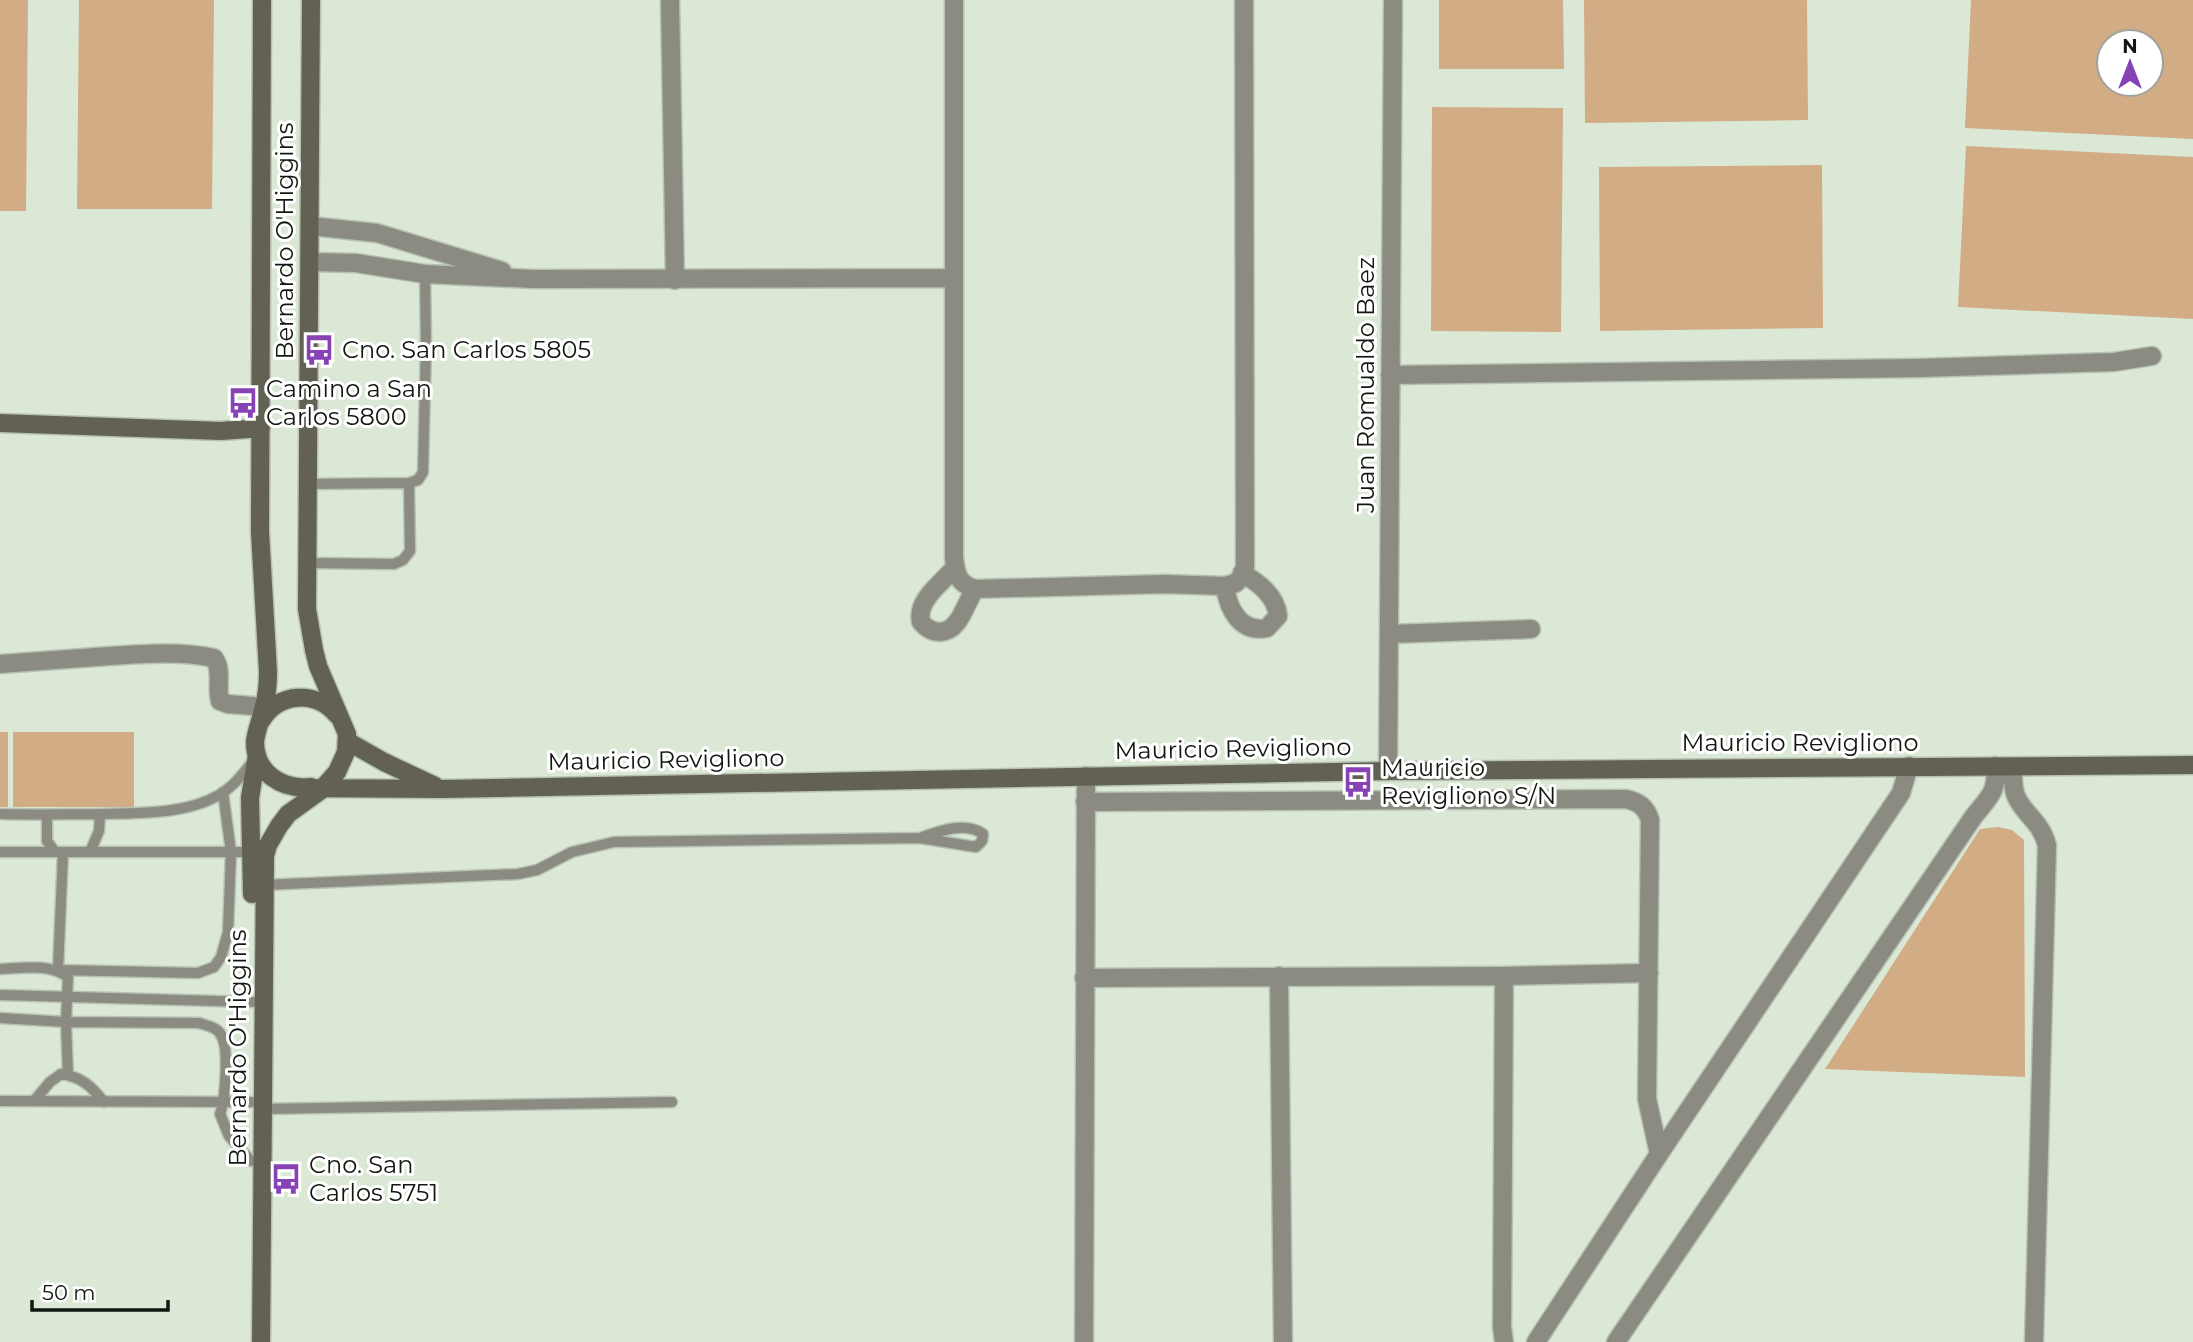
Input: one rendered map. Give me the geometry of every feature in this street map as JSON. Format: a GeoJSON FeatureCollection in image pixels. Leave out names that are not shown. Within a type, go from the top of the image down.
{"type":"FeatureCollection","features":[{"type":"Feature","properties":{"kind":"main road","name":"Bernardo O'Higgins"},"geometry":{"type":"LineString","coordinates":[[261,1342],[250,798],[257,755],[256,734],[264,707],[268,671],[261,573],[262,0]]}},
{"type":"Feature","properties":{"kind":"main road","name":"Bernardo O'Higgins"},"geometry":{"type":"LineString","coordinates":[[250,1342],[251,1161],[257,1105],[265,856],[273,835],[288,814],[325,784],[343,763],[346,734],[314,650],[307,609],[311,0]]}},
{"type":"Feature","properties":{"kind":"main road"},"geometry":{"type":"LineString","coordinates":[[0,423],[221,431],[261,428]]}},
{"type":"Feature","properties":{"kind":"main road"},"geometry":{"type":"LineString","coordinates":[[259,725],[272,707],[292,698],[303,697],[324,702],[340,717],[346,734]]}},
{"type":"Feature","properties":{"kind":"main road","name":"Mauricio Revigliono"},"geometry":{"type":"LineString","coordinates":[[346,734],[384,762],[442,789]]}},
{"type":"Feature","properties":{"kind":"main road","name":"Mauricio Revigliono"},"geometry":{"type":"LineString","coordinates":[[257,755],[273,779],[282,784],[302,788],[325,784],[442,789],[1388,771],[2193,765]]}},
{"type":"Feature","properties":{"kind":"street"},"geometry":{"type":"LineString","coordinates":[[670,0],[675,280]]}},
{"type":"Feature","properties":{"kind":"street"},"geometry":{"type":"LineString","coordinates":[[954,0],[955,566],[960,581],[975,589],[1151,584],[1224,586],[1236,583],[1245,567],[1244,0]]}},
{"type":"Feature","properties":{"kind":"street","name":"Juan Romualdo Baez"},"geometry":{"type":"LineString","coordinates":[[1388,771],[1393,0]]}},
{"type":"Feature","properties":{"kind":"street"},"geometry":{"type":"LineString","coordinates":[[310,226],[377,233],[533,279]]}},
{"type":"Feature","properties":{"kind":"street"},"geometry":{"type":"LineString","coordinates":[[310,262],[356,263],[425,274],[533,279],[953,278]]}},
{"type":"Feature","properties":{"kind":"street"},"geometry":{"type":"LineString","coordinates":[[1390,375],[1919,368],[2115,362],[2152,356]]}},
{"type":"Feature","properties":{"kind":"street"},"geometry":{"type":"LineString","coordinates":[[955,566],[921,607],[921,622],[926,628],[934,632],[945,632],[953,628],[975,589]]}},
{"type":"Feature","properties":{"kind":"street"},"geometry":{"type":"LineString","coordinates":[[1224,586],[1227,601],[1241,622],[1260,630],[1268,628],[1278,616],[1277,608],[1256,581],[1242,573]]}},
{"type":"Feature","properties":{"kind":"street"},"geometry":{"type":"LineString","coordinates":[[1389,634],[1531,629]]}},
{"type":"Feature","properties":{"kind":"street"},"geometry":{"type":"LineString","coordinates":[[0,663],[139,654],[206,656],[214,658],[218,665],[220,701],[264,707]]}},
{"type":"Feature","properties":{"kind":"street"},"geometry":{"type":"LineString","coordinates":[[1535,1342],[1901,793],[1909,766]]}},
{"type":"Feature","properties":{"kind":"street"},"geometry":{"type":"LineString","coordinates":[[1616,1342],[1996,786],[2004,766]]}},
{"type":"Feature","properties":{"kind":"street"},"geometry":{"type":"LineString","coordinates":[[2004,766],[2016,797],[2043,831],[2046,845],[2034,1342]]}},
{"type":"Feature","properties":{"kind":"street"},"geometry":{"type":"LineString","coordinates":[[1084,1342],[1086,776]]}},
{"type":"Feature","properties":{"kind":"street"},"geometry":{"type":"LineString","coordinates":[[1085,802],[1626,799],[1638,802],[1647,811],[1650,820],[1647,1099],[1658,1154]]}},
{"type":"Feature","properties":{"kind":"street"},"geometry":{"type":"LineString","coordinates":[[1984,803],[2020,803]]}},
{"type":"Feature","properties":{"kind":"street"},"geometry":{"type":"LineString","coordinates":[[1084,978],[1649,973]]}},
{"type":"Feature","properties":{"kind":"street"},"geometry":{"type":"LineString","coordinates":[[1279,976],[1283,1342]]}},
{"type":"Feature","properties":{"kind":"street"},"geometry":{"type":"LineString","coordinates":[[1504,976],[1504,1342]]}},
{"type":"Feature","properties":{"kind":"lane"},"geometry":{"type":"LineString","coordinates":[[308,484],[409,483],[418,480],[423,472],[425,274]]}},
{"type":"Feature","properties":{"kind":"lane"},"geometry":{"type":"LineString","coordinates":[[307,563],[394,564],[403,560],[410,551],[409,483]]}},
{"type":"Feature","properties":{"kind":"lane"},"geometry":{"type":"LineString","coordinates":[[0,814],[142,814],[198,805],[223,792],[239,779],[257,755]]}},
{"type":"Feature","properties":{"kind":"lane"},"geometry":{"type":"LineString","coordinates":[[0,969],[198,973],[214,967],[221,957],[228,932],[231,852],[223,792]]}},
{"type":"Feature","properties":{"kind":"lane"},"geometry":{"type":"LineString","coordinates":[[90,852],[99,831],[100,814]]}},
{"type":"Feature","properties":{"kind":"lane"},"geometry":{"type":"LineString","coordinates":[[47,815],[47,841],[59,852],[58,970]]}},
{"type":"Feature","properties":{"kind":"lane"},"geometry":{"type":"LineString","coordinates":[[263,885],[518,874],[537,870],[572,852],[614,842],[920,838],[976,847],[982,841],[983,834],[975,829],[942,830],[920,838]]}},
{"type":"Feature","properties":{"kind":"lane"},"geometry":{"type":"LineString","coordinates":[[0,852],[251,852]]}},
{"type":"Feature","properties":{"kind":"lane"},"geometry":{"type":"LineString","coordinates":[[58,970],[68,977],[68,1075]]}},
{"type":"Feature","properties":{"kind":"lane"},"geometry":{"type":"LineString","coordinates":[[0,995],[253,1002]]}},
{"type":"Feature","properties":{"kind":"lane"},"geometry":{"type":"LineString","coordinates":[[0,1018],[66,1022],[200,1023],[214,1027],[222,1037],[225,1062],[225,1102],[220,1114],[229,1136],[251,1161]]}},
{"type":"Feature","properties":{"kind":"lane"},"geometry":{"type":"LineString","coordinates":[[34,1101],[50,1082],[61,1074],[78,1077],[89,1084],[104,1102]]}},
{"type":"Feature","properties":{"kind":"lane"},"geometry":{"type":"LineString","coordinates":[[0,1101],[225,1102],[257,1105],[673,1102]]}},
{"type":"Feature","properties":{"kind":"shaded area"},"geometry":{"type":"Polygon","coordinates":[[[0,0],[28,0],[26,211],[0,211],[0,0]]]}},
{"type":"Feature","properties":{"kind":"shaded area"},"geometry":{"type":"Polygon","coordinates":[[[79,0],[214,0],[212,209],[77,209],[79,0]]]}},
{"type":"Feature","properties":{"kind":"shaded area"},"geometry":{"type":"Polygon","coordinates":[[[1439,0],[1563,0],[1564,69],[1439,69],[1439,0]]]}},
{"type":"Feature","properties":{"kind":"shaded area"},"geometry":{"type":"Polygon","coordinates":[[[1584,0],[1807,0],[1808,120],[1585,123],[1584,0]]]}},
{"type":"Feature","properties":{"kind":"shaded area"},"geometry":{"type":"Polygon","coordinates":[[[1971,0],[2193,0],[2193,139],[1965,128],[1971,0]]]}},
{"type":"Feature","properties":{"kind":"shaded area"},"geometry":{"type":"Polygon","coordinates":[[[1432,107],[1563,108],[1561,332],[1431,331],[1432,107]]]}},
{"type":"Feature","properties":{"kind":"shaded area"},"geometry":{"type":"Polygon","coordinates":[[[1966,146],[2193,157],[2193,319],[1958,307],[1966,146]]]}},
{"type":"Feature","properties":{"kind":"shaded area"},"geometry":{"type":"Polygon","coordinates":[[[1822,165],[1823,328],[1600,331],[1599,167],[1822,165]]]}},
{"type":"Feature","properties":{"kind":"shaded area"},"geometry":{"type":"Polygon","coordinates":[[[0,732],[8,732],[8,807],[0,807],[0,732]]]}},
{"type":"Feature","properties":{"kind":"shaded area"},"geometry":{"type":"Polygon","coordinates":[[[13,732],[134,732],[134,807],[13,807],[13,732]]]}},
{"type":"Feature","properties":{"kind":"shaded area"},"geometry":{"type":"Polygon","coordinates":[[[1998,827],[2012,830],[2024,840],[2025,1077],[1825,1069],[1980,829],[1998,827]]]}},
{"type":"Feature","properties":{"kind":"place","name":"Cno. San Carlos 5805"},"geometry":{"type":"Point","coordinates":[319,350]}},
{"type":"Feature","properties":{"kind":"place","name":"Camino a San Carlos 5800"},"geometry":{"type":"Point","coordinates":[243,403]}},
{"type":"Feature","properties":{"kind":"place","name":"Mauricio Revigliono S/N"},"geometry":{"type":"Point","coordinates":[1358,782]}},
{"type":"Feature","properties":{"kind":"place","name":"Cno. San Carlos 5751"},"geometry":{"type":"Point","coordinates":[286,1179]}}]}
